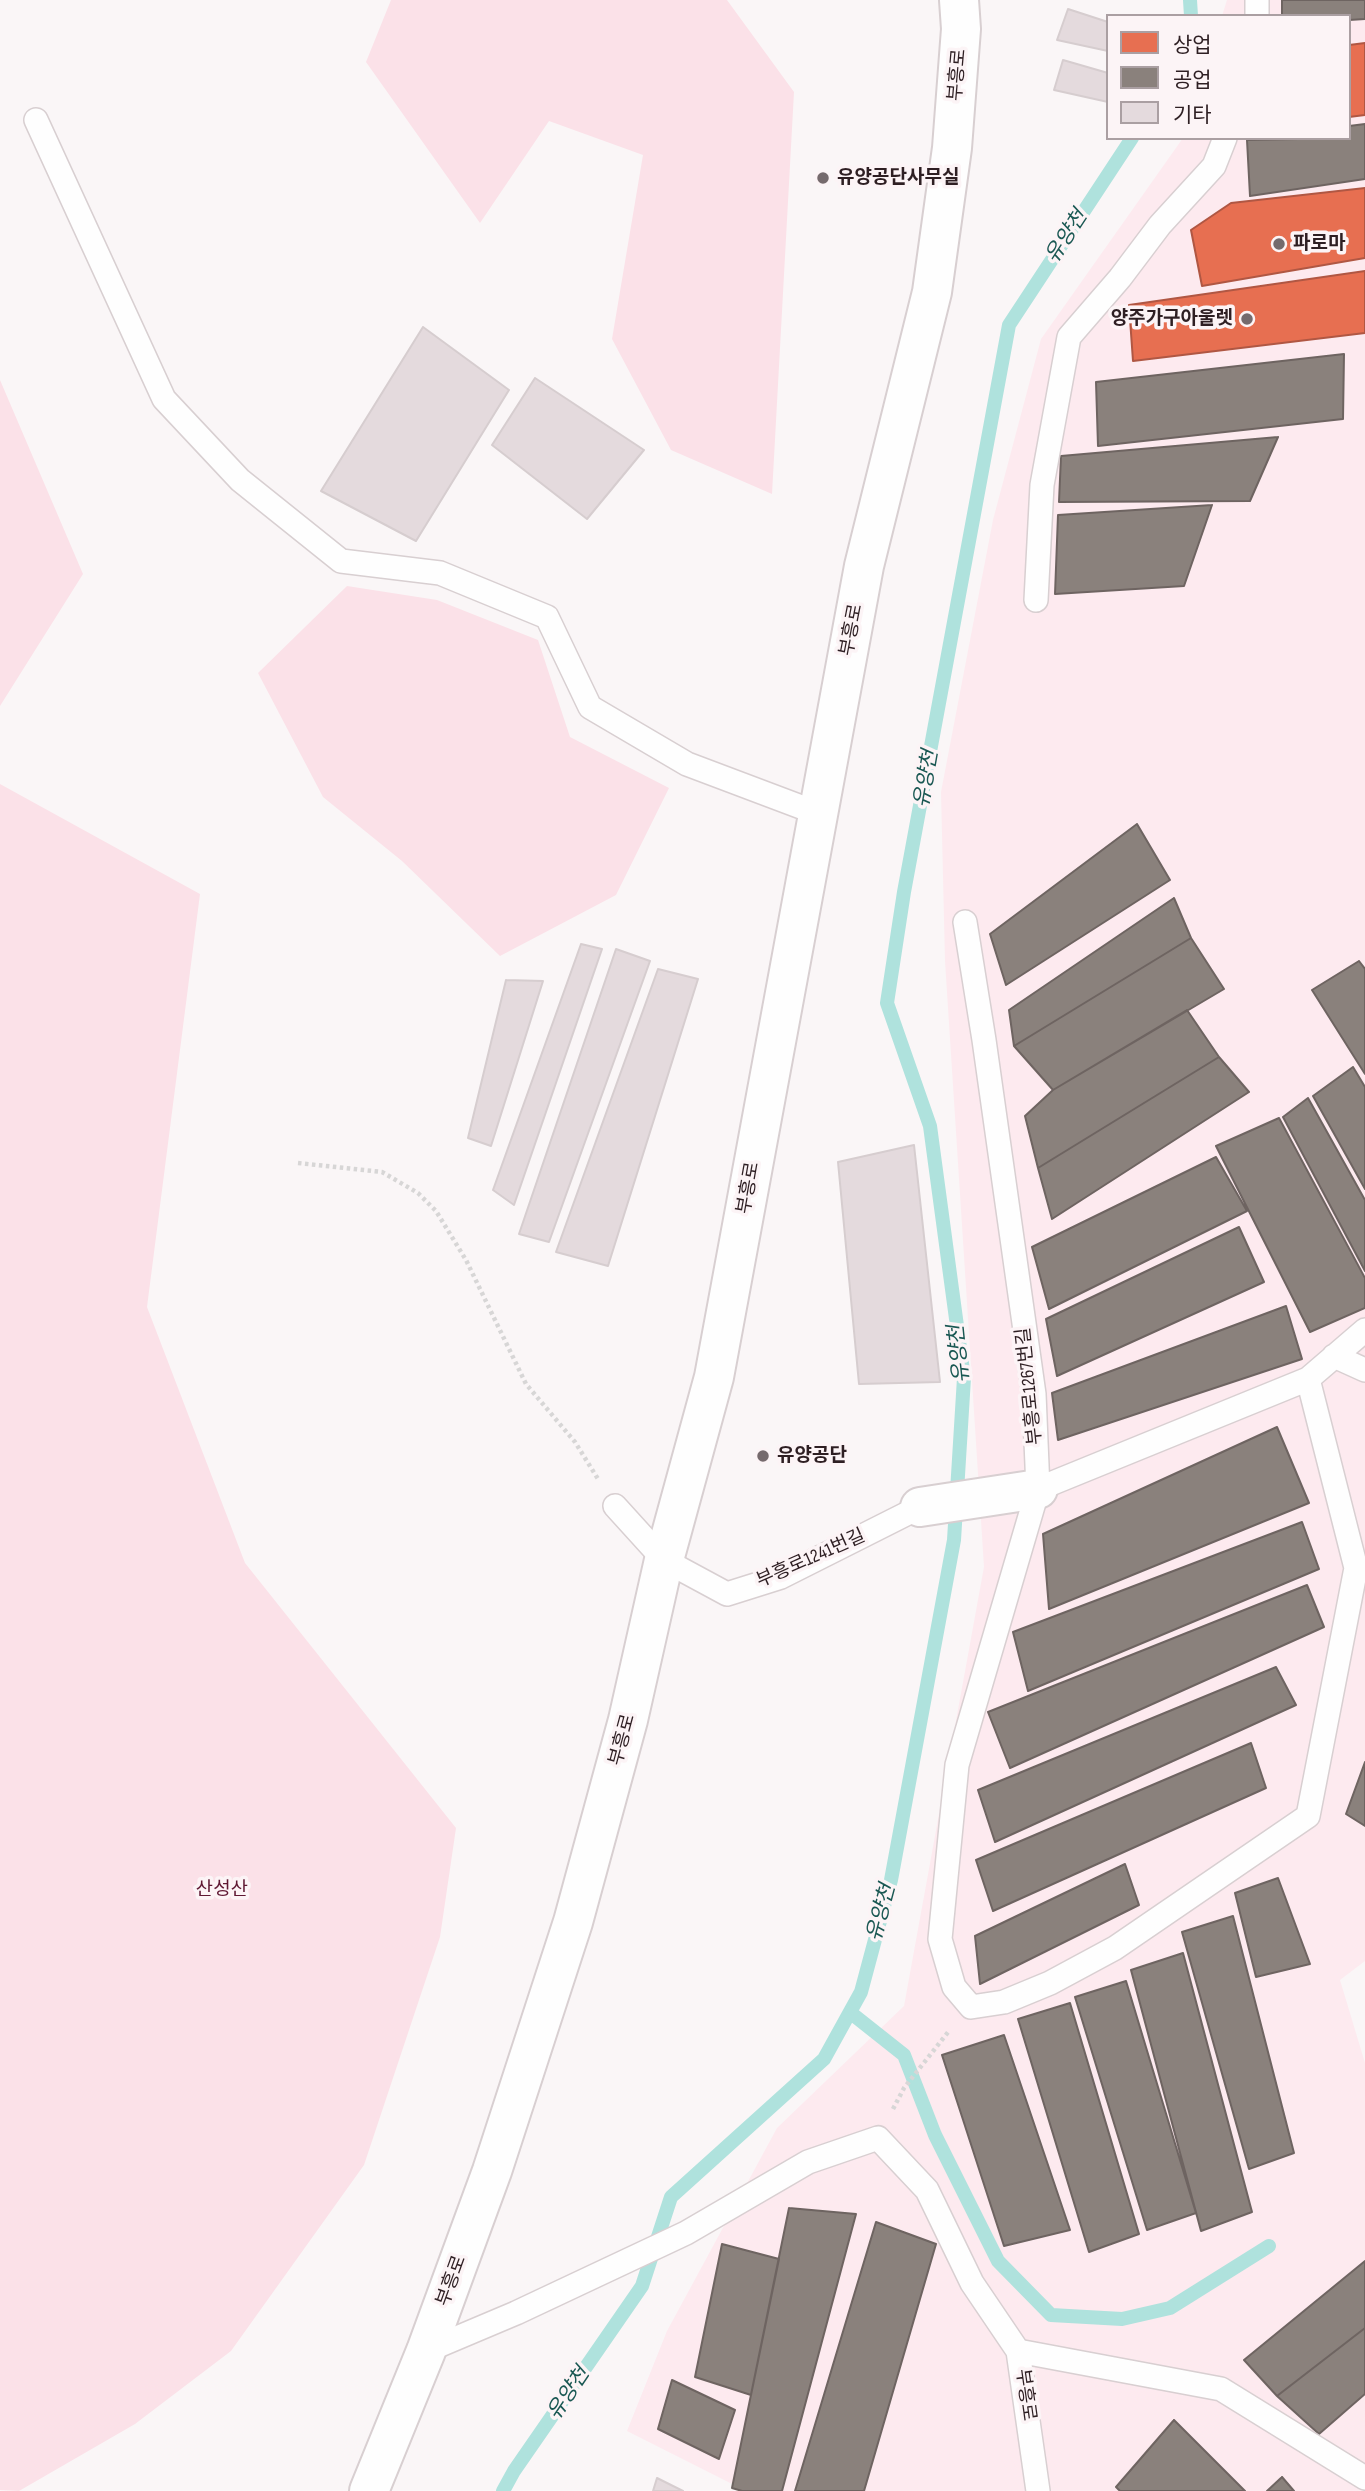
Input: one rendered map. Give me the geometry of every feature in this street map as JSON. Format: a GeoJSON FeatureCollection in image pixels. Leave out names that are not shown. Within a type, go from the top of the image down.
{"type":"FeatureCollection","features":[{"type":"Feature","properties":{"kind":"main road","name":"부흥로"},"geometry":{"type":"LineString","coordinates":[[369,2491],[426,2351],[492,2171],[573,1922],[628,1720],[664,1560],[714,1377],[864,566],[932,292],[952,148],[961,29],[959,0]]}},
{"type":"Feature","properties":{"kind":"main road"},"geometry":{"type":"LineString","coordinates":[[920,1507],[1038,1489]]}},
{"type":"Feature","properties":{"kind":"lane"},"geometry":{"type":"LineString","coordinates":[[36,120],[164,399],[240,480],[341,561],[440,573],[547,617],[590,707],[687,764],[817,813]]}},
{"type":"Feature","properties":{"kind":"lane"},"geometry":{"type":"LineString","coordinates":[[1036,600],[1042,485],[1069,337],[1120,278],[1160,225],[1214,166],[1224,140]]}},
{"type":"Feature","properties":{"kind":"lane","name":"부흥로1267번길"},"geometry":{"type":"LineString","coordinates":[[965,922],[985,1040],[1034,1394],[1038,1489],[957,1765],[940,1938],[954,1987],[971,2007],[1004,2002],[1050,1983],[1115,1948],[1308,1816],[1356,1568],[1308,1379]]}},
{"type":"Feature","properties":{"kind":"lane"},"geometry":{"type":"LineString","coordinates":[[1038,1489],[1308,1379],[1365,1330]]}},
{"type":"Feature","properties":{"kind":"lane"},"geometry":{"type":"LineString","coordinates":[[1334,1356],[1365,1370]]}},
{"type":"Feature","properties":{"kind":"lane","name":"부흥로1241번길"},"geometry":{"type":"LineString","coordinates":[[615,1506],[664,1560],[727,1594],[780,1577],[920,1507]]}},
{"type":"Feature","properties":{"kind":"lane","name":"부흥로"},"geometry":{"type":"LineString","coordinates":[[426,2351],[686,2233],[808,2162],[878,2138],[927,2190],[972,2283],[1018,2351],[1038,2491]]}},
{"type":"Feature","properties":{"kind":"lane"},"geometry":{"type":"LineString","coordinates":[[1018,2351],[1221,2389],[1365,2478]]}},
{"type":"Feature","properties":{"kind":"path"},"geometry":{"type":"LineString","coordinates":[[298,1163],[382,1172],[418,1193],[436,1211],[466,1260],[526,1384],[575,1442],[615,1506]]}},
{"type":"Feature","properties":{"kind":"path"},"geometry":{"type":"LineString","coordinates":[[904,2088],[941,2038]]}},
{"type":"Feature","properties":{"kind":"shaded area"},"geometry":{"type":"Polygon","coordinates":[[[1227,0],[1365,0],[1365,1961],[1340,1980],[1365,2063],[1365,2491],[746,2491],[627,2431],[667,2331],[777,2128],[904,2006],[984,1567],[945,961],[941,792],[993,520],[1041,339],[1182,140],[1351,140],[1351,14],[1223,14],[1227,0]]]}},
{"type":"Feature","properties":{"kind":"green space"},"geometry":{"type":"Polygon","coordinates":[[[391,0],[727,0],[794,92],[772,494],[671,450],[612,339],[643,155],[549,121],[480,223],[366,62],[391,0]]]}},
{"type":"Feature","properties":{"kind":"green space"},"geometry":{"type":"Polygon","coordinates":[[[0,380],[83,574],[0,706],[0,380]]]}},
{"type":"Feature","properties":{"kind":"green space"},"geometry":{"type":"Polygon","coordinates":[[[347,586],[437,600],[538,640],[570,737],[669,788],[616,895],[500,956],[402,861],[323,797],[258,673],[347,586]]]}},
{"type":"Feature","properties":{"kind":"green space","name":"산성산"},"geometry":{"type":"Polygon","coordinates":[[[0,784],[200,894],[147,1307],[245,1563],[456,1828],[440,1937],[364,2165],[231,2351],[135,2424],[19,2491],[0,2490],[0,784]]]}},
{"type":"Feature","properties":{"kind":"building: 상업"},"geometry":{"type":"Polygon","coordinates":[[[1365,43],[1365,115],[1351,117],[1351,45],[1365,43]]]}},
{"type":"Feature","properties":{"kind":"building: 상업","name":"파로마"},"geometry":{"type":"Polygon","coordinates":[[[1365,188],[1365,258],[1202,286],[1191,230],[1231,203],[1365,188]]]}},
{"type":"Feature","properties":{"kind":"building: 상업","name":"양주가구아울렛"},"geometry":{"type":"Polygon","coordinates":[[[1365,271],[1365,333],[1133,361],[1129,305],[1365,271]]]}},
{"type":"Feature","properties":{"kind":"building: 공업"},"geometry":{"type":"Polygon","coordinates":[[[1282,0],[1365,0],[1365,19],[1351,20],[1351,14],[1282,14],[1282,0]]]}},
{"type":"Feature","properties":{"kind":"building: 공업"},"geometry":{"type":"Polygon","coordinates":[[[1365,124],[1365,179],[1250,196],[1247,140],[1351,140],[1351,126],[1365,124]]]}},
{"type":"Feature","properties":{"kind":"building: 공업"},"geometry":{"type":"Polygon","coordinates":[[[1344,354],[1343,419],[1098,446],[1096,382],[1344,354]]]}},
{"type":"Feature","properties":{"kind":"building: 공업"},"geometry":{"type":"Polygon","coordinates":[[[1278,437],[1250,501],[1059,502],[1061,456],[1278,437]]]}},
{"type":"Feature","properties":{"kind":"building: 공업"},"geometry":{"type":"Polygon","coordinates":[[[1212,505],[1184,586],[1055,594],[1058,515],[1212,505]]]}},
{"type":"Feature","properties":{"kind":"building: 공업"},"geometry":{"type":"Polygon","coordinates":[[[1137,824],[1170,880],[1006,985],[990,934],[1137,824]]]}},
{"type":"Feature","properties":{"kind":"building: 공업"},"geometry":{"type":"Polygon","coordinates":[[[1174,898],[1191,938],[1014,1046],[1009,1010],[1174,898]]]}},
{"type":"Feature","properties":{"kind":"building: 공업"},"geometry":{"type":"Polygon","coordinates":[[[1191,938],[1224,989],[1053,1090],[1014,1046],[1191,938]]]}},
{"type":"Feature","properties":{"kind":"building: 공업"},"geometry":{"type":"Polygon","coordinates":[[[1359,961],[1365,969],[1365,1074],[1312,990],[1359,961]]]}},
{"type":"Feature","properties":{"kind":"building: 공업"},"geometry":{"type":"Polygon","coordinates":[[[1187,1010],[1219,1057],[1038,1168],[1025,1116],[1053,1090],[1187,1010]]]}},
{"type":"Feature","properties":{"kind":"building: 공업"},"geometry":{"type":"Polygon","coordinates":[[[1219,1057],[1249,1092],[1052,1219],[1038,1168],[1219,1057]]]}},
{"type":"Feature","properties":{"kind":"building: 공업"},"geometry":{"type":"Polygon","coordinates":[[[1353,1067],[1365,1087],[1365,1189],[1313,1096],[1353,1067]]]}},
{"type":"Feature","properties":{"kind":"building: 공업"},"geometry":{"type":"Polygon","coordinates":[[[1308,1098],[1365,1200],[1365,1271],[1283,1117],[1308,1098]]]}},
{"type":"Feature","properties":{"kind":"building: 공업"},"geometry":{"type":"Polygon","coordinates":[[[1279,1118],[1365,1278],[1365,1308],[1310,1332],[1216,1146],[1279,1118]]]}},
{"type":"Feature","properties":{"kind":"building: 공업"},"geometry":{"type":"Polygon","coordinates":[[[1216,1157],[1247,1211],[1049,1309],[1032,1247],[1216,1157]]]}},
{"type":"Feature","properties":{"kind":"building: 공업"},"geometry":{"type":"Polygon","coordinates":[[[1239,1227],[1264,1282],[1057,1376],[1046,1319],[1239,1227]]]}},
{"type":"Feature","properties":{"kind":"building: 공업"},"geometry":{"type":"Polygon","coordinates":[[[1286,1306],[1302,1359],[1058,1440],[1052,1393],[1286,1306]]]}},
{"type":"Feature","properties":{"kind":"building: 공업"},"geometry":{"type":"Polygon","coordinates":[[[1277,1427],[1309,1503],[1049,1609],[1043,1534],[1277,1427]]]}},
{"type":"Feature","properties":{"kind":"building: 공업"},"geometry":{"type":"Polygon","coordinates":[[[1302,1522],[1319,1569],[1028,1691],[1013,1632],[1302,1522]]]}},
{"type":"Feature","properties":{"kind":"building: 공업"},"geometry":{"type":"Polygon","coordinates":[[[1307,1585],[1324,1627],[1010,1768],[988,1712],[1307,1585]]]}},
{"type":"Feature","properties":{"kind":"building: 공업"},"geometry":{"type":"Polygon","coordinates":[[[1276,1667],[1296,1705],[995,1842],[978,1790],[1276,1667]]]}},
{"type":"Feature","properties":{"kind":"building: 공업"},"geometry":{"type":"Polygon","coordinates":[[[1251,1743],[1266,1788],[993,1911],[976,1860],[1251,1743]]]}},
{"type":"Feature","properties":{"kind":"building: 공업"},"geometry":{"type":"Polygon","coordinates":[[[1365,1762],[1365,1826],[1346,1814],[1365,1762]]]}},
{"type":"Feature","properties":{"kind":"building: 공업"},"geometry":{"type":"Polygon","coordinates":[[[1125,1864],[1139,1905],[980,1984],[975,1936],[1125,1864]]]}},
{"type":"Feature","properties":{"kind":"building: 공업"},"geometry":{"type":"Polygon","coordinates":[[[1278,1878],[1310,1964],[1256,1977],[1235,1893],[1278,1878]]]}},
{"type":"Feature","properties":{"kind":"building: 공업"},"geometry":{"type":"Polygon","coordinates":[[[1233,1916],[1294,2153],[1249,2169],[1182,1932],[1233,1916]]]}},
{"type":"Feature","properties":{"kind":"building: 공업"},"geometry":{"type":"Polygon","coordinates":[[[1183,1953],[1252,2212],[1201,2231],[1131,1970],[1183,1953]]]}},
{"type":"Feature","properties":{"kind":"building: 공업"},"geometry":{"type":"Polygon","coordinates":[[[1126,1981],[1196,2213],[1147,2230],[1075,1997],[1126,1981]]]}},
{"type":"Feature","properties":{"kind":"building: 공업"},"geometry":{"type":"Polygon","coordinates":[[[1070,2003],[1139,2234],[1089,2252],[1018,2019],[1070,2003]]]}},
{"type":"Feature","properties":{"kind":"building: 공업"},"geometry":{"type":"Polygon","coordinates":[[[1004,2035],[1070,2230],[1004,2246],[942,2055],[1004,2035]]]}},
{"type":"Feature","properties":{"kind":"building: 공업"},"geometry":{"type":"Polygon","coordinates":[[[789,2208],[856,2214],[782,2491],[742,2491],[732,2488],[789,2208]]]}},
{"type":"Feature","properties":{"kind":"building: 공업"},"geometry":{"type":"Polygon","coordinates":[[[876,2222],[936,2244],[864,2491],[795,2491],[876,2222]]]}},
{"type":"Feature","properties":{"kind":"building: 공업"},"geometry":{"type":"Polygon","coordinates":[[[722,2244],[779,2259],[751,2395],[695,2377],[722,2244]]]}},
{"type":"Feature","properties":{"kind":"building: 공업"},"geometry":{"type":"Polygon","coordinates":[[[1365,2261],[1365,2328],[1277,2396],[1244,2360],[1365,2261]]]}},
{"type":"Feature","properties":{"kind":"building: 공업"},"geometry":{"type":"Polygon","coordinates":[[[1365,2328],[1365,2394],[1319,2434],[1277,2396],[1365,2328]]]}},
{"type":"Feature","properties":{"kind":"building: 공업"},"geometry":{"type":"Polygon","coordinates":[[[672,2380],[735,2410],[719,2459],[658,2429],[672,2380]]]}},
{"type":"Feature","properties":{"kind":"building: 공업"},"geometry":{"type":"Polygon","coordinates":[[[1174,2420],[1245,2491],[1120,2491],[1116,2487],[1174,2420]]]}},
{"type":"Feature","properties":{"kind":"building: 공업"},"geometry":{"type":"Polygon","coordinates":[[[1282,2477],[1294,2491],[1267,2491],[1282,2477]]]}},
{"type":"Feature","properties":{"kind":"building: 기타"},"geometry":{"type":"Polygon","coordinates":[[[1068,9],[1106,21],[1106,51],[1057,40],[1068,9]]]}},
{"type":"Feature","properties":{"kind":"building: 기타"},"geometry":{"type":"Polygon","coordinates":[[[1063,60],[1106,72],[1106,102],[1054,90],[1063,60]]]}},
{"type":"Feature","properties":{"kind":"building: 기타"},"geometry":{"type":"Polygon","coordinates":[[[423,327],[509,390],[416,541],[321,491],[423,327]]]}},
{"type":"Feature","properties":{"kind":"building: 기타"},"geometry":{"type":"Polygon","coordinates":[[[535,378],[644,450],[587,519],[492,445],[535,378]]]}},
{"type":"Feature","properties":{"kind":"building: 기타"},"geometry":{"type":"Polygon","coordinates":[[[581,944],[602,949],[514,1205],[493,1190],[581,944]]]}},
{"type":"Feature","properties":{"kind":"building: 기타"},"geometry":{"type":"Polygon","coordinates":[[[616,949],[650,961],[549,1242],[519,1234],[616,949]]]}},
{"type":"Feature","properties":{"kind":"building: 기타"},"geometry":{"type":"Polygon","coordinates":[[[658,969],[698,979],[608,1266],[556,1252],[658,969]]]}},
{"type":"Feature","properties":{"kind":"building: 기타"},"geometry":{"type":"Polygon","coordinates":[[[506,980],[543,981],[491,1146],[468,1138],[506,980]]]}},
{"type":"Feature","properties":{"kind":"building: 기타"},"geometry":{"type":"Polygon","coordinates":[[[914,1145],[940,1382],[859,1384],[838,1162],[914,1145]]]}},
{"type":"Feature","properties":{"kind":"building: 기타"},"geometry":{"type":"Polygon","coordinates":[[[657,2478],[683,2491],[653,2491],[657,2478]]]}},
{"type":"Feature","properties":{"kind":"waterway","name":"유양천"},"geometry":{"type":"LineString","coordinates":[[1190,0],[1191,14]]}},
{"type":"Feature","properties":{"kind":"waterway","name":"유양천"},"geometry":{"type":"LineString","coordinates":[[503,2491],[514,2471],[642,2286],[671,2197],[824,2059],[861,1992],[891,1880],[954,1540],[964,1378],[930,1126],[887,1003],[904,892],[1009,325],[1131,140]]}},
{"type":"Feature","properties":{"kind":"waterway"},"geometry":{"type":"LineString","coordinates":[[851,2013],[904,2055],[935,2135],[998,2261],[1051,2315],[1122,2319],[1170,2308],[1269,2246]]}},
{"type":"Feature","properties":{"kind":"place","name":"유양공단사무실"},"geometry":{"type":"Point","coordinates":[823,178]}},
{"type":"Feature","properties":{"kind":"place","name":"파로마"},"geometry":{"type":"Point","coordinates":[1279,244]}},
{"type":"Feature","properties":{"kind":"place","name":"양주가구아울렛"},"geometry":{"type":"Point","coordinates":[1247,319]}},
{"type":"Feature","properties":{"kind":"place","name":"유양공단"},"geometry":{"type":"Point","coordinates":[763,1456]}}]}
